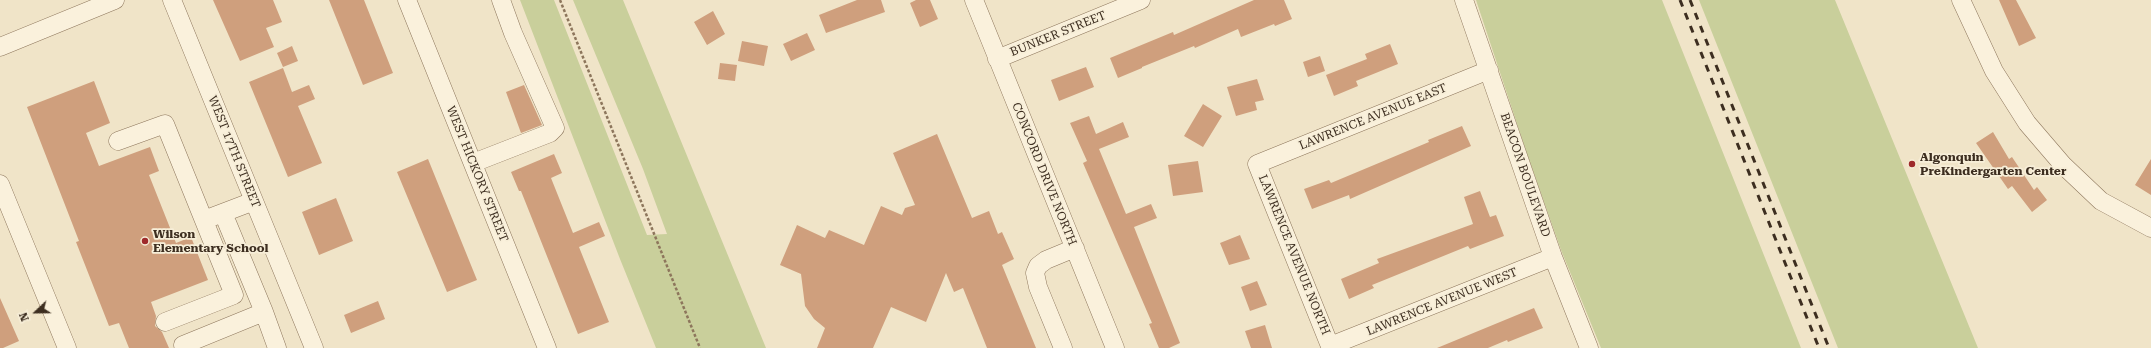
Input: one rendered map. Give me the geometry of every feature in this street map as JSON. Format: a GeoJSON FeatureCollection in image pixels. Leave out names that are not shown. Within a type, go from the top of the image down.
{"type":"FeatureCollection","features":[{"type":"Feature","properties":{"kind":"street"},"geometry":{"type":"LineString","coordinates":[[0,47],[115,0]]}},
{"type":"Feature","properties":{"kind":"street","name":"WEST 17TH STREET"},"geometry":{"type":"LineString","coordinates":[[172,0],[314,348]]}},
{"type":"Feature","properties":{"kind":"street","name":"WEST HICKORY STREET"},"geometry":{"type":"LineString","coordinates":[[407,0],[547,348]]}},
{"type":"Feature","properties":{"kind":"street"},"geometry":{"type":"LineString","coordinates":[[473,164],[550,133],[555,128],[513,33],[501,0]]}},
{"type":"Feature","properties":{"kind":"street","name":"CONCORD DRIVE NORTH"},"geometry":{"type":"LineString","coordinates":[[974,0],[1115,348]]}},
{"type":"Feature","properties":{"kind":"street","name":"BUNKER STREET"},"geometry":{"type":"LineString","coordinates":[[997,59],[1141,0]]}},
{"type":"Feature","properties":{"kind":"street","name":"BEACON BOULEVARD"},"geometry":{"type":"LineString","coordinates":[[1464,0],[1553,257],[1590,348]]}},
{"type":"Feature","properties":{"kind":"street"},"geometry":{"type":"LineString","coordinates":[[1961,0],[1994,71],[2027,123],[2063,165],[2101,201],[2151,228]]}},
{"type":"Feature","properties":{"kind":"street","name":"LAWRENCE AVENUE EAST"},"geometry":{"type":"LineString","coordinates":[[1257,164],[1489,70]]}},
{"type":"Feature","properties":{"kind":"street"},"geometry":{"type":"LineString","coordinates":[[118,142],[165,124],[234,295],[165,322]]}},
{"type":"Feature","properties":{"kind":"street","name":"LAWRENCE AVENUE NORTH"},"geometry":{"type":"LineString","coordinates":[[1257,164],[1330,346]]}},
{"type":"Feature","properties":{"kind":"street"},"geometry":{"type":"LineString","coordinates":[[0,184],[67,348]]}},
{"type":"Feature","properties":{"kind":"street"},"geometry":{"type":"LineString","coordinates":[[204,220],[254,201]]}},
{"type":"Feature","properties":{"kind":"street"},"geometry":{"type":"LineString","coordinates":[[223,213],[264,312],[277,348]]}},
{"type":"Feature","properties":{"kind":"street"},"geometry":{"type":"LineString","coordinates":[[1063,348],[1038,287],[1035,273],[1038,266],[1046,260],[1075,248]]}},
{"type":"Feature","properties":{"kind":"street","name":"LAWRENCE AVENUE WEST"},"geometry":{"type":"LineString","coordinates":[[1330,346],[1553,257]]}},
{"type":"Feature","properties":{"kind":"street"},"geometry":{"type":"LineString","coordinates":[[185,348],[183,344],[264,312]]}},
{"type":"Feature","properties":{"kind":"path"},"geometry":{"type":"LineString","coordinates":[[560,0],[700,348]]}},
{"type":"Feature","properties":{"kind":"green space"},"geometry":{"type":"Polygon","coordinates":[[[520,0],[554,0],[647,235],[667,234],[643,169],[573,0],[623,0],[766,348],[656,348],[520,0]]]}},
{"type":"Feature","properties":{"kind":"green space"},"geometry":{"type":"Polygon","coordinates":[[[1476,0],[1662,0],[1801,348],[1601,348],[1561,250],[1527,154],[1476,0]]]}},
{"type":"Feature","properties":{"kind":"green space"},"geometry":{"type":"Polygon","coordinates":[[[1699,0],[1835,0],[1978,348],[1838,348],[1699,0]]]}},
{"type":"Feature","properties":{"kind":"building"},"geometry":{"type":"Polygon","coordinates":[[[213,0],[273,0],[282,22],[266,28],[274,47],[240,61],[213,0]]]}},
{"type":"Feature","properties":{"kind":"building"},"geometry":{"type":"Polygon","coordinates":[[[329,0],[364,0],[393,73],[363,85],[329,0]]]}},
{"type":"Feature","properties":{"kind":"building"},"geometry":{"type":"Polygon","coordinates":[[[857,0],[881,0],[885,12],[826,33],[819,15],[857,0]]]}},
{"type":"Feature","properties":{"kind":"building"},"geometry":{"type":"Polygon","coordinates":[[[916,0],[930,0],[938,19],[920,27],[910,3],[916,0]]]}},
{"type":"Feature","properties":{"kind":"building"},"geometry":{"type":"Polygon","coordinates":[[[1254,0],[1284,0],[1292,19],[1275,26],[1274,24],[1241,37],[1238,29],[1195,48],[1194,46],[1118,78],[1110,58],[1173,32],[1174,35],[1254,0]]]}},
{"type":"Feature","properties":{"kind":"building"},"geometry":{"type":"Polygon","coordinates":[[[1999,0],[2016,0],[2036,38],[2019,46],[1999,0]]]}},
{"type":"Feature","properties":{"kind":"building"},"geometry":{"type":"Polygon","coordinates":[[[713,11],[725,34],[707,45],[694,22],[713,11]]]}},
{"type":"Feature","properties":{"kind":"building"},"geometry":{"type":"Polygon","coordinates":[[[807,33],[815,50],[791,61],[783,44],[807,33]]]}},
{"type":"Feature","properties":{"kind":"building"},"geometry":{"type":"Polygon","coordinates":[[[742,41],[768,46],[764,66],[738,61],[742,41]]]}},
{"type":"Feature","properties":{"kind":"building"},"geometry":{"type":"Polygon","coordinates":[[[1390,44],[1398,64],[1356,81],[1358,86],[1334,96],[1326,75],[1367,59],[1365,54],[1390,44]]]}},
{"type":"Feature","properties":{"kind":"building"},"geometry":{"type":"Polygon","coordinates":[[[292,46],[298,61],[283,67],[277,53],[292,46]]]}},
{"type":"Feature","properties":{"kind":"building"},"geometry":{"type":"Polygon","coordinates":[[[1320,56],[1325,71],[1308,77],[1303,62],[1320,56]]]}},
{"type":"Feature","properties":{"kind":"building"},"geometry":{"type":"Polygon","coordinates":[[[720,63],[737,65],[735,81],[718,79],[720,63]]]}},
{"type":"Feature","properties":{"kind":"building"},"geometry":{"type":"Polygon","coordinates":[[[1086,67],[1094,87],[1059,101],[1051,80],[1086,67]]]}},
{"type":"Feature","properties":{"kind":"building"},"geometry":{"type":"Polygon","coordinates":[[[283,68],[292,92],[309,85],[315,99],[298,106],[322,163],[288,177],[249,82],[283,68]]]}},
{"type":"Feature","properties":{"kind":"building"},"geometry":{"type":"Polygon","coordinates":[[[1257,79],[1264,100],[1255,102],[1257,110],[1236,116],[1227,87],[1257,79]]]}},
{"type":"Feature","properties":{"kind":"building"},"geometry":{"type":"Polygon","coordinates":[[[94,81],[110,123],[86,133],[99,166],[150,147],[159,171],[149,175],[176,243],[191,237],[208,280],[151,302],[156,316],[155,326],[162,332],[169,348],[129,348],[119,323],[109,326],[76,242],[79,241],[27,107],[94,81]]]}},
{"type":"Feature","properties":{"kind":"building"},"geometry":{"type":"Polygon","coordinates":[[[524,85],[542,125],[521,133],[506,92],[524,85]]]}},
{"type":"Feature","properties":{"kind":"building"},"geometry":{"type":"Polygon","coordinates":[[[1203,104],[1222,116],[1203,147],[1184,136],[1203,104]]]}},
{"type":"Feature","properties":{"kind":"building"},"geometry":{"type":"Polygon","coordinates":[[[1089,116],[1096,134],[1123,122],[1129,137],[1099,149],[1126,214],[1151,204],[1157,218],[1134,227],[1180,343],[1169,348],[1159,348],[1149,324],[1152,323],[1083,163],[1087,161],[1070,123],[1089,116]]]}},
{"type":"Feature","properties":{"kind":"building"},"geometry":{"type":"Polygon","coordinates":[[[1462,126],[1471,146],[1350,199],[1349,195],[1312,209],[1304,189],[1329,180],[1331,183],[1429,142],[1428,140],[1462,126]]]}},
{"type":"Feature","properties":{"kind":"building"},"geometry":{"type":"Polygon","coordinates":[[[1993,132],[2009,159],[2012,157],[2034,190],[2037,187],[2047,200],[2032,212],[2012,186],[2008,189],[1976,143],[1993,132]]]}},
{"type":"Feature","properties":{"kind":"building"},"geometry":{"type":"Polygon","coordinates":[[[937,134],[972,218],[989,211],[998,234],[1002,232],[1014,259],[1002,265],[1036,348],[987,348],[963,288],[954,292],[946,273],[926,322],[891,307],[873,348],[817,348],[825,328],[814,319],[805,306],[801,274],[780,265],[797,225],[825,238],[829,230],[864,245],[881,206],[902,215],[905,208],[915,205],[893,153],[937,134]]]}},
{"type":"Feature","properties":{"kind":"building"},"geometry":{"type":"Polygon","coordinates":[[[554,154],[562,173],[551,178],[573,233],[599,222],[605,236],[579,247],[609,322],[578,334],[521,191],[519,191],[511,172],[554,154]]]}},
{"type":"Feature","properties":{"kind":"building"},"geometry":{"type":"Polygon","coordinates":[[[428,159],[477,280],[447,292],[397,172],[428,159]]]}},
{"type":"Feature","properties":{"kind":"building"},"geometry":{"type":"Polygon","coordinates":[[[2151,159],[2151,195],[2135,185],[2151,159]]]}},
{"type":"Feature","properties":{"kind":"building"},"geometry":{"type":"Polygon","coordinates":[[[1198,161],[1203,192],[1173,196],[1168,165],[1198,161]]]}},
{"type":"Feature","properties":{"kind":"building"},"geometry":{"type":"Polygon","coordinates":[[[1480,191],[1490,217],[1496,215],[1504,236],[1470,249],[1468,246],[1372,285],[1374,288],[1349,299],[1341,279],[1379,263],[1377,259],[1473,224],[1464,197],[1480,191]]]}},
{"type":"Feature","properties":{"kind":"building"},"geometry":{"type":"Polygon","coordinates":[[[336,198],[353,241],[319,255],[302,212],[336,198]]]}},
{"type":"Feature","properties":{"kind":"building"},"geometry":{"type":"Polygon","coordinates":[[[1240,235],[1250,259],[1229,265],[1220,243],[1240,235]]]}},
{"type":"Feature","properties":{"kind":"building"},"geometry":{"type":"Polygon","coordinates":[[[1257,281],[1267,305],[1250,311],[1241,287],[1257,281]]]}},
{"type":"Feature","properties":{"kind":"building"},"geometry":{"type":"Polygon","coordinates":[[[0,298],[19,341],[3,348],[0,348],[0,298]]]}},
{"type":"Feature","properties":{"kind":"building"},"geometry":{"type":"Polygon","coordinates":[[[378,301],[385,319],[351,333],[344,315],[378,301]]]}},
{"type":"Feature","properties":{"kind":"building"},"geometry":{"type":"Polygon","coordinates":[[[1534,308],[1543,328],[1488,348],[1437,348],[1534,308]]]}},
{"type":"Feature","properties":{"kind":"building"},"geometry":{"type":"Polygon","coordinates":[[[1265,325],[1272,348],[1251,348],[1245,331],[1265,325]]]}},
{"type":"Feature","properties":{"kind":"railway"},"geometry":{"type":"LineString","coordinates":[[1680,0],[1819,348]]}},
{"type":"Feature","properties":{"kind":"railway"},"geometry":{"type":"LineString","coordinates":[[1690,0],[1829,348]]}},
{"type":"Feature","properties":{"kind":"place","name":"Algonquin PreKindergarten Center"},"geometry":{"type":"Point","coordinates":[1912,164]}},
{"type":"Feature","properties":{"kind":"place","name":"Wilson Elementary School"},"geometry":{"type":"Point","coordinates":[145,241]}}]}
